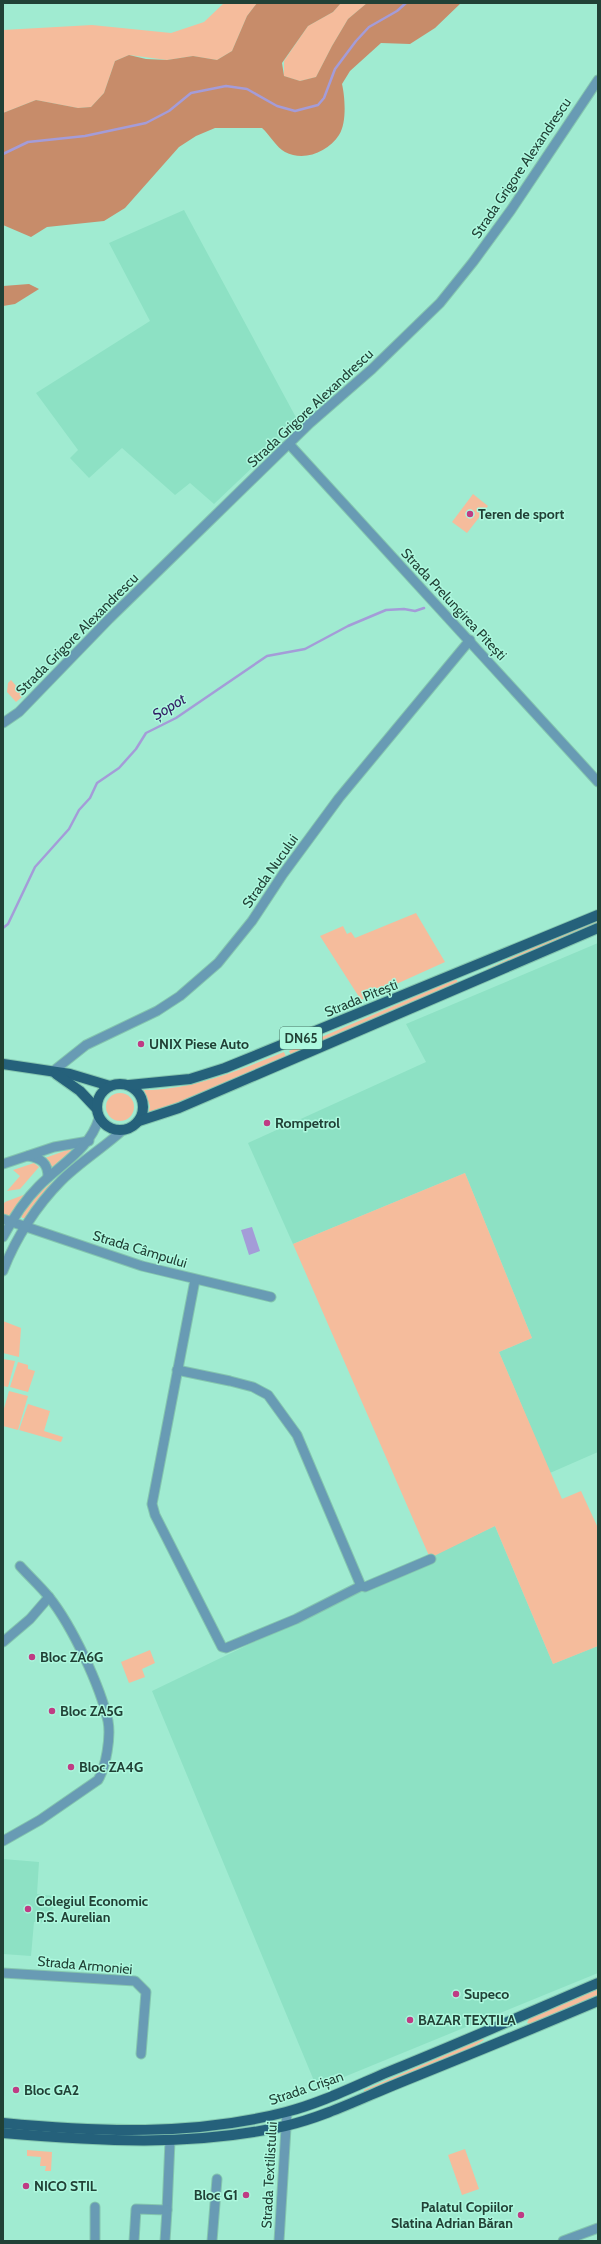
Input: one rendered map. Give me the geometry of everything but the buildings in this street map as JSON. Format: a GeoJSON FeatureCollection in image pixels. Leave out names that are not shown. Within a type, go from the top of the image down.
{"type":"FeatureCollection","features":[{"type":"Feature","properties":{"kind":"main road","name":"Strada Pitești"},"geometry":{"type":"LineString","coordinates":[[129,1085],[173,1082],[204,1075],[468,970],[598,915]]}},
{"type":"Feature","properties":{"kind":"main road","name":"Strada Pitești"},"geometry":{"type":"LineString","coordinates":[[139,1121],[186,1105],[598,928]]}},
{"type":"Feature","properties":{"kind":"main road"},"geometry":{"type":"LineString","coordinates":[[468,970],[473,981]]}},
{"type":"Feature","properties":{"kind":"main road"},"geometry":{"type":"LineString","coordinates":[[3,1064],[88,1079],[110,1086]]}},
{"type":"Feature","properties":{"kind":"main road"},"geometry":{"type":"LineString","coordinates":[[52,1072],[80,1091],[108,1127],[123,1130],[135,1126],[143,1113],[142,1097],[129,1085],[116,1084],[110,1086],[101,1093],[98,1113]]}},
{"type":"Feature","properties":{"kind":"main road","name":"Strada Crișan"},"geometry":{"type":"LineString","coordinates":[[3,2123],[99,2130],[142,2130],[215,2125],[287,2112],[419,2060],[598,1983]]}},
{"type":"Feature","properties":{"kind":"main road","name":"Strada Crișan"},"geometry":{"type":"LineString","coordinates":[[3,2133],[99,2141],[170,2141],[216,2137],[285,2126],[356,2100],[598,2001]]}},
{"type":"Feature","properties":{"kind":"street","name":"Strada Grigore Alexandrescu"},"geometry":{"type":"LineString","coordinates":[[3,723],[19,712],[109,619],[290,445],[310,423],[372,369],[440,303],[473,262],[511,210],[598,80]]}},
{"type":"Feature","properties":{"kind":"street","name":"Strada Prelungirea Pitești"},"geometry":{"type":"LineString","coordinates":[[290,445],[339,501],[470,640],[598,782]]}},
{"type":"Feature","properties":{"kind":"street","name":"Strada Nucului"},"geometry":{"type":"LineString","coordinates":[[52,1072],[91,1042],[157,1011],[180,996],[218,963],[252,921],[283,874],[339,798],[470,640]]}},
{"type":"Feature","properties":{"kind":"street"},"geometry":{"type":"LineString","coordinates":[[3,1237],[7,1221],[48,1177],[89,1141],[98,1113]]}},
{"type":"Feature","properties":{"kind":"street"},"geometry":{"type":"LineString","coordinates":[[3,1271],[26,1227],[61,1181],[123,1130]]}},
{"type":"Feature","properties":{"kind":"street"},"geometry":{"type":"LineString","coordinates":[[3,1164],[26,1155],[54,1147],[89,1141]]}},
{"type":"Feature","properties":{"kind":"street"},"geometry":{"type":"LineString","coordinates":[[26,1155],[42,1160],[48,1168],[48,1177]]}},
{"type":"Feature","properties":{"kind":"street","name":"Strada Câmpului"},"geometry":{"type":"LineString","coordinates":[[7,1221],[142,1266],[195,1280],[271,1297]]}},
{"type":"Feature","properties":{"kind":"street"},"geometry":{"type":"LineString","coordinates":[[195,1280],[152,1504],[155,1515],[222,1647],[226,1648],[296,1619],[361,1586],[365,1587],[431,1559]]}},
{"type":"Feature","properties":{"kind":"street"},"geometry":{"type":"LineString","coordinates":[[178,1370],[253,1387],[268,1394],[297,1436],[361,1586]]}},
{"type":"Feature","properties":{"kind":"street"},"geometry":{"type":"LineString","coordinates":[[3,1840],[40,1820],[98,1780],[103,1771],[106,1756],[108,1722],[100,1696],[84,1656],[49,1597],[20,1566]]}},
{"type":"Feature","properties":{"kind":"street"},"geometry":{"type":"LineString","coordinates":[[3,1642],[30,1619],[49,1597]]}},
{"type":"Feature","properties":{"kind":"street","name":"Strada Armoniei"},"geometry":{"type":"LineString","coordinates":[[3,1973],[135,1981],[146,1992],[141,2054]]}},
{"type":"Feature","properties":{"kind":"street","name":"Strada Textilistului"},"geometry":{"type":"LineString","coordinates":[[279,2241],[287,2112]]}},
{"type":"Feature","properties":{"kind":"street"},"geometry":{"type":"LineString","coordinates":[[165,2241],[170,2141]]}},
{"type":"Feature","properties":{"kind":"street"},"geometry":{"type":"LineString","coordinates":[[212,2241],[217,2179]]}},
{"type":"Feature","properties":{"kind":"street"},"geometry":{"type":"LineString","coordinates":[[95,2207],[95,2241]]}},
{"type":"Feature","properties":{"kind":"street"},"geometry":{"type":"LineString","coordinates":[[134,2241],[136,2209],[167,2210]]}},
{"type":"Feature","properties":{"kind":"street"},"geometry":{"type":"LineString","coordinates":[[563,2241],[598,2228]]}},
{"type":"Feature","properties":{"kind":"shaded area"},"geometry":{"type":"Polygon","coordinates":[[[224,3],[257,3],[247,16],[232,51],[217,60],[193,56],[167,60],[129,55],[115,61],[104,93],[91,107],[78,108],[36,100],[3,113],[3,30],[92,25],[171,33],[204,22],[224,3]]]}},
{"type":"Feature","properties":{"kind":"shaded area"},"geometry":{"type":"Polygon","coordinates":[[[257,3],[341,3],[333,12],[308,26],[282,63],[284,76],[300,81],[316,77],[348,19],[367,3],[461,3],[435,28],[410,44],[381,43],[350,71],[342,84],[345,110],[342,130],[329,146],[315,154],[300,156],[285,152],[262,128],[215,128],[196,136],[179,147],[125,208],[104,221],[47,227],[31,237],[3,225],[3,113],[36,100],[78,108],[91,107],[104,93],[115,61],[129,55],[146,59],[167,60],[193,56],[217,60],[232,51],[247,16],[257,3]]]}},
{"type":"Feature","properties":{"kind":"shaded area"},"geometry":{"type":"Polygon","coordinates":[[[341,3],[367,3],[348,19],[316,77],[300,81],[284,76],[284,61],[308,26],[333,12],[341,3]]]}},
{"type":"Feature","properties":{"kind":"shaded area"},"geometry":{"type":"Polygon","coordinates":[[[184,210],[299,423],[214,504],[190,483],[175,495],[122,448],[89,478],[70,458],[78,450],[36,393],[150,321],[109,243],[184,210]]]}},
{"type":"Feature","properties":{"kind":"shaded area"},"geometry":{"type":"Polygon","coordinates":[[[29,284],[39,289],[15,304],[3,306],[3,286],[29,284]]]}},
{"type":"Feature","properties":{"kind":"shaded area","name":"Teren de sport"},"geometry":{"type":"Polygon","coordinates":[[[473,494],[488,506],[467,533],[452,522],[473,494]]]}},
{"type":"Feature","properties":{"kind":"shaded area"},"geometry":{"type":"Polygon","coordinates":[[[11,680],[24,695],[16,702],[7,692],[8,683],[11,680]]]}},
{"type":"Feature","properties":{"kind":"shaded area"},"geometry":{"type":"Polygon","coordinates":[[[416,913],[445,962],[361,1000],[320,936],[343,926],[347,934],[351,932],[355,938],[416,913]]]}},
{"type":"Feature","properties":{"kind":"shaded area"},"geometry":{"type":"Polygon","coordinates":[[[598,917],[598,924],[488,971],[487,969],[598,917]]]}},
{"type":"Feature","properties":{"kind":"shaded area"},"geometry":{"type":"Polygon","coordinates":[[[598,943],[598,1452],[550,1473],[499,1352],[532,1338],[465,1173],[293,1244],[248,1143],[426,1062],[406,1024],[598,943]]]}},
{"type":"Feature","properties":{"kind":"shaded area"},"geometry":{"type":"Polygon","coordinates":[[[457,980],[458,984],[292,1057],[289,1051],[457,980]]]}},
{"type":"Feature","properties":{"kind":"shaded area"},"geometry":{"type":"Polygon","coordinates":[[[284,1052],[287,1059],[148,1115],[150,1106],[144,1090],[180,1087],[198,1083],[233,1072],[284,1052]]]}},
{"type":"Feature","properties":{"kind":"shaded area"},"geometry":{"type":"Polygon","coordinates":[[[120,1093],[126,1094],[130,1097],[133,1101],[133,1113],[130,1117],[126,1120],[120,1121],[114,1120],[110,1117],[107,1113],[106,1107],[107,1101],[110,1097],[114,1094],[120,1093]]]}},
{"type":"Feature","properties":{"kind":"shaded area"},"geometry":{"type":"Polygon","coordinates":[[[70,1149],[72,1151],[51,1168],[45,1158],[70,1149]]]}},
{"type":"Feature","properties":{"kind":"shaded area"},"geometry":{"type":"Polygon","coordinates":[[[80,1159],[27,1218],[22,1218],[21,1214],[39,1193],[80,1159]]]}},
{"type":"Feature","properties":{"kind":"shaded area"},"geometry":{"type":"Polygon","coordinates":[[[34,1163],[39,1167],[20,1189],[7,1191],[20,1176],[13,1170],[34,1163]]]}},
{"type":"Feature","properties":{"kind":"shaded area"},"geometry":{"type":"Polygon","coordinates":[[[465,1173],[532,1338],[499,1352],[562,1499],[581,1491],[598,1528],[598,1646],[553,1664],[495,1526],[430,1558],[293,1244],[465,1173]]]}},
{"type":"Feature","properties":{"kind":"shaded area"},"geometry":{"type":"Polygon","coordinates":[[[26,1194],[10,1217],[3,1217],[3,1205],[5,1202],[26,1194]]]}},
{"type":"Feature","properties":{"kind":"shaded area"},"geometry":{"type":"Polygon","coordinates":[[[252,1227],[260,1251],[249,1255],[241,1230],[252,1227]]]}},
{"type":"Feature","properties":{"kind":"shaded area"},"geometry":{"type":"Polygon","coordinates":[[[3,1321],[21,1328],[19,1357],[3,1353],[3,1321]]]}},
{"type":"Feature","properties":{"kind":"shaded area"},"geometry":{"type":"Polygon","coordinates":[[[3,1359],[15,1361],[8,1387],[3,1386],[3,1359]]]}},
{"type":"Feature","properties":{"kind":"shaded area"},"geometry":{"type":"Polygon","coordinates":[[[18,1362],[28,1365],[28,1369],[35,1371],[28,1392],[10,1387],[18,1362]]]}},
{"type":"Feature","properties":{"kind":"shaded area"},"geometry":{"type":"Polygon","coordinates":[[[9,1391],[28,1396],[18,1430],[3,1426],[3,1412],[9,1391]]]}},
{"type":"Feature","properties":{"kind":"shaded area"},"geometry":{"type":"Polygon","coordinates":[[[28,1404],[50,1411],[44,1431],[63,1437],[61,1442],[19,1430],[28,1404]]]}},
{"type":"Feature","properties":{"kind":"shaded area"},"geometry":{"type":"Polygon","coordinates":[[[495,1526],[553,1664],[598,1646],[598,1973],[317,2088],[152,1691],[495,1526]]]}},
{"type":"Feature","properties":{"kind":"shaded area"},"geometry":{"type":"Polygon","coordinates":[[[150,1650],[155,1663],[142,1669],[145,1677],[129,1683],[121,1662],[150,1650]]]}},
{"type":"Feature","properties":{"kind":"shaded area","name":"Colegiul Economic P.S. Aurelian"},"geometry":{"type":"Polygon","coordinates":[[[3,1859],[39,1862],[37,1894],[54,1896],[51,1923],[34,1922],[31,1956],[3,1954],[3,1859]]]}},
{"type":"Feature","properties":{"kind":"shaded area"},"geometry":{"type":"Polygon","coordinates":[[[598,1989],[598,1995],[530,2024],[527,2023],[529,2019],[598,1989]]]}},
{"type":"Feature","properties":{"kind":"shaded area"},"geometry":{"type":"Polygon","coordinates":[[[483,2039],[484,2040],[466,2051],[364,2094],[364,2090],[483,2039]]]}},
{"type":"Feature","properties":{"kind":"shaded area"},"geometry":{"type":"Polygon","coordinates":[[[465,2149],[479,2189],[462,2195],[448,2155],[465,2149]]]}},
{"type":"Feature","properties":{"kind":"shaded area"},"geometry":{"type":"Polygon","coordinates":[[[27,2150],[52,2152],[51,2171],[45,2171],[46,2166],[40,2166],[41,2157],[27,2156],[27,2150]]]}},
{"type":"Feature","properties":{"kind":"waterway"},"geometry":{"type":"LineString","coordinates":[[3,154],[28,142],[85,136],[146,123],[169,111],[191,93],[226,86],[247,89],[277,106],[295,111],[318,105],[324,98],[335,69],[356,41],[369,27],[397,11],[406,3]]}},
{"type":"Feature","properties":{"kind":"waterway","name":"Șopot"},"geometry":{"type":"LineString","coordinates":[[3,928],[8,924],[35,867],[69,829],[79,810],[90,798],[97,783],[119,768],[136,749],[146,733],[176,718],[267,656],[305,649],[348,626],[386,610],[404,609],[415,611],[424,608]]}},
{"type":"Feature","properties":{"kind":"place","name":"Teren de sport"},"geometry":{"type":"Point","coordinates":[470,514]}},
{"type":"Feature","properties":{"kind":"place","name":"UNIX Piese Auto"},"geometry":{"type":"Point","coordinates":[141,1044]}},
{"type":"Feature","properties":{"kind":"place","name":"Rompetrol"},"geometry":{"type":"Point","coordinates":[267,1123]}},
{"type":"Feature","properties":{"kind":"place","name":"Bloc ZA6G"},"geometry":{"type":"Point","coordinates":[32,1657]}},
{"type":"Feature","properties":{"kind":"place","name":"Bloc ZA5G"},"geometry":{"type":"Point","coordinates":[52,1711]}},
{"type":"Feature","properties":{"kind":"place","name":"Bloc ZA4G"},"geometry":{"type":"Point","coordinates":[71,1767]}},
{"type":"Feature","properties":{"kind":"place","name":"Colegiul Economic P.S. Aurelian"},"geometry":{"type":"Point","coordinates":[28,1909]}},
{"type":"Feature","properties":{"kind":"place","name":"Supeco"},"geometry":{"type":"Point","coordinates":[456,1994]}},
{"type":"Feature","properties":{"kind":"place","name":"BAZAR TEXTILA"},"geometry":{"type":"Point","coordinates":[410,2020]}},
{"type":"Feature","properties":{"kind":"place","name":"Bloc GA2"},"geometry":{"type":"Point","coordinates":[16,2090]}},
{"type":"Feature","properties":{"kind":"place","name":"NICO STIL"},"geometry":{"type":"Point","coordinates":[26,2186]}},
{"type":"Feature","properties":{"kind":"place","name":"Bloc G1"},"geometry":{"type":"Point","coordinates":[246,2195]}},
{"type":"Feature","properties":{"kind":"place","name":"Palatul Copiilor Slatina Adrian Băran"},"geometry":{"type":"Point","coordinates":[521,2215]}}]}
